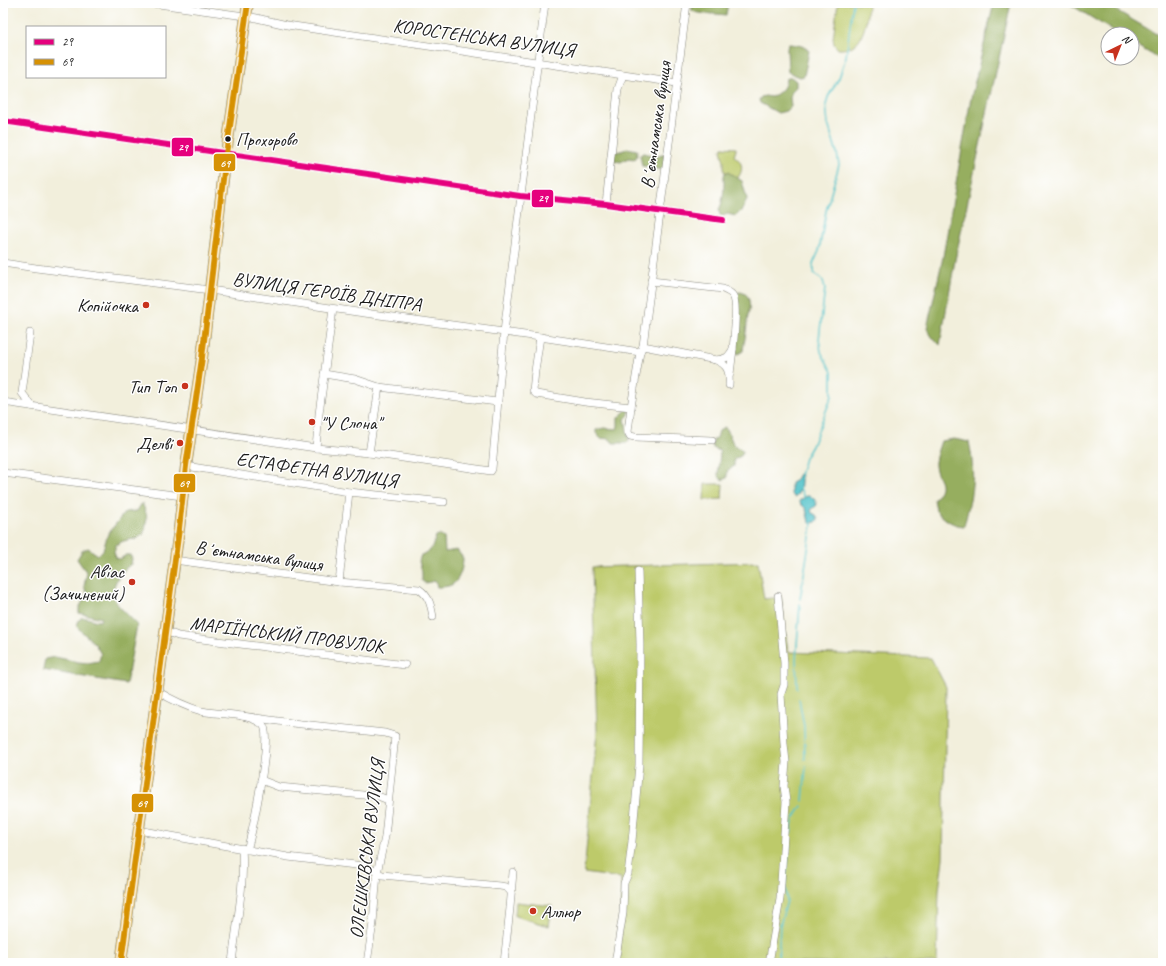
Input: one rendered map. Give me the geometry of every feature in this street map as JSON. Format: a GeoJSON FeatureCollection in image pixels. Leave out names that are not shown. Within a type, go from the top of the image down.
{"type":"FeatureCollection","features":[{"type":"Feature","properties":{"kind":"main road"},"geometry":{"type":"LineString","coordinates":[[121,963],[192,429],[226,154],[248,3]]}},
{"type":"Feature","properties":{"kind":"street","name":"КОРОСТЕНСЬКА ВУЛИЦЯ"},"geometry":{"type":"LineString","coordinates":[[151,3],[246,16],[287,25],[538,61],[677,83]]}},
{"type":"Feature","properties":{"kind":"street"},"geometry":{"type":"LineString","coordinates":[[3,402],[316,448],[369,453],[491,471],[504,332],[545,3]]}},
{"type":"Feature","properties":{"kind":"street","name":"Вʼєтнамська вулиця"},"geometry":{"type":"LineString","coordinates":[[687,3],[642,349],[628,432],[630,436],[635,437],[712,440]]}},
{"type":"Feature","properties":{"kind":"street"},"geometry":{"type":"LineString","coordinates":[[606,204],[618,89],[623,74]]}},
{"type":"Feature","properties":{"kind":"street"},"geometry":{"type":"LineString","coordinates":[[3,121],[520,196],[606,204],[723,220]]}},
{"type":"Feature","properties":{"kind":"street","name":"ВУЛИЦЯ ГЕРОЇВ ДНІПРА"},"geometry":{"type":"LineString","coordinates":[[3,263],[716,360]]}},
{"type":"Feature","properties":{"kind":"street"},"geometry":{"type":"LineString","coordinates":[[651,281],[723,289],[733,295],[736,307],[730,385]]}},
{"type":"Feature","properties":{"kind":"street"},"geometry":{"type":"LineString","coordinates":[[316,448],[333,309]]}},
{"type":"Feature","properties":{"kind":"street"},"geometry":{"type":"LineString","coordinates":[[11,403],[22,393],[30,333]]}},
{"type":"Feature","properties":{"kind":"street"},"geometry":{"type":"LineString","coordinates":[[540,337],[533,390],[536,394],[585,402],[631,407]]}},
{"type":"Feature","properties":{"kind":"street"},"geometry":{"type":"LineString","coordinates":[[716,360],[722,360],[728,357],[733,349]]}},
{"type":"Feature","properties":{"kind":"street"},"geometry":{"type":"LineString","coordinates":[[716,360],[723,363],[730,374]]}},
{"type":"Feature","properties":{"kind":"street"},"geometry":{"type":"LineString","coordinates":[[324,374],[355,379],[379,387],[497,402]]}},
{"type":"Feature","properties":{"kind":"street"},"geometry":{"type":"LineString","coordinates":[[369,453],[379,387]]}},
{"type":"Feature","properties":{"kind":"street"},"geometry":{"type":"LineString","coordinates":[[22,393],[32,406]]}},
{"type":"Feature","properties":{"kind":"street","name":"ЕСТАФЕТНА ВУЛИЦЯ"},"geometry":{"type":"LineString","coordinates":[[186,466],[349,492],[444,502]]}},
{"type":"Feature","properties":{"kind":"street"},"geometry":{"type":"LineString","coordinates":[[3,473],[182,496]]}},
{"type":"Feature","properties":{"kind":"street","name":"Вʼєтнамська вулиця"},"geometry":{"type":"LineString","coordinates":[[339,582],[349,492]]}},
{"type":"Feature","properties":{"kind":"street","name":"Вʼєтнамська вулиця"},"geometry":{"type":"LineString","coordinates":[[174,560],[339,582],[419,589],[424,592],[429,600],[433,617]]}},
{"type":"Feature","properties":{"kind":"street"},"geometry":{"type":"LineString","coordinates":[[615,963],[623,914],[624,883],[628,874],[639,765],[640,652],[638,571]]}},
{"type":"Feature","properties":{"kind":"street"},"geometry":{"type":"LineString","coordinates":[[769,963],[780,899],[786,802],[784,786],[786,762],[781,694],[784,685],[784,663],[778,596]]}},
{"type":"Feature","properties":{"kind":"street","name":"МАРІЇНСЬКИЙ ПРОВУЛОК"},"geometry":{"type":"LineString","coordinates":[[165,631],[178,636],[405,665]]}},
{"type":"Feature","properties":{"kind":"street"},"geometry":{"type":"LineString","coordinates":[[157,691],[180,704],[203,711],[242,716],[256,721],[265,727],[265,748],[258,802],[243,860],[232,963]]}},
{"type":"Feature","properties":{"kind":"street","name":"ОЛЕШКІВСЬКА ВУЛИЦЯ"},"geometry":{"type":"LineString","coordinates":[[242,716],[385,733],[393,735],[396,738],[385,837],[377,873],[373,923],[367,963]]}},
{"type":"Feature","properties":{"kind":"street"},"geometry":{"type":"LineString","coordinates":[[261,780],[279,787],[378,796],[388,800]]}},
{"type":"Feature","properties":{"kind":"street"},"geometry":{"type":"LineString","coordinates":[[138,830],[288,857],[364,866],[371,868],[382,875],[500,886],[506,887],[510,891]]}},
{"type":"Feature","properties":{"kind":"street"},"geometry":{"type":"LineString","coordinates":[[504,963],[513,872]]}},
{"type":"Feature","properties":{"kind":"green space"},"geometry":{"type":"Polygon","coordinates":[[[692,3],[728,3],[726,15],[692,11],[692,3]]]}},
{"type":"Feature","properties":{"kind":"green space"},"geometry":{"type":"Polygon","coordinates":[[[838,3],[868,3],[867,18],[859,40],[854,45],[847,48],[838,49],[834,44],[833,38],[838,3]]]}},
{"type":"Feature","properties":{"kind":"green space"},"geometry":{"type":"Polygon","coordinates":[[[994,3],[1011,3],[955,260],[940,345],[932,337],[927,328],[942,262],[971,98],[994,3]]]}},
{"type":"Feature","properties":{"kind":"green space"},"geometry":{"type":"Polygon","coordinates":[[[1068,3],[1104,3],[1163,38],[1163,61],[1140,48],[1140,26],[1105,26],[1068,3]]]}},
{"type":"Feature","properties":{"kind":"green space"},"geometry":{"type":"Polygon","coordinates":[[[789,44],[803,46],[809,51],[804,76],[800,77],[788,72],[787,48],[789,44]]]}},
{"type":"Feature","properties":{"kind":"green space"},"geometry":{"type":"Polygon","coordinates":[[[791,77],[796,81],[796,87],[792,91],[790,97],[791,106],[786,111],[778,113],[760,103],[759,100],[761,97],[772,97],[780,92],[785,85],[786,79],[791,77]]]}},
{"type":"Feature","properties":{"kind":"green space"},"geometry":{"type":"Polygon","coordinates":[[[723,147],[736,148],[734,156],[742,166],[741,172],[737,179],[728,172],[724,172],[724,162],[721,150],[723,147]]]}},
{"type":"Feature","properties":{"kind":"green space"},"geometry":{"type":"Polygon","coordinates":[[[627,148],[637,150],[637,156],[635,159],[628,158],[621,162],[615,161],[613,157],[615,152],[622,151],[627,148]]]}},
{"type":"Feature","properties":{"kind":"green space"},"geometry":{"type":"Polygon","coordinates":[[[644,153],[658,157],[661,154],[664,154],[664,169],[642,166],[640,155],[644,153]]]}},
{"type":"Feature","properties":{"kind":"green space"},"geometry":{"type":"Polygon","coordinates":[[[728,172],[742,181],[747,199],[743,209],[736,216],[727,214],[723,216],[720,215],[719,209],[723,196],[724,177],[725,173],[728,172]]]}},
{"type":"Feature","properties":{"kind":"green space"},"geometry":{"type":"Polygon","coordinates":[[[739,292],[744,293],[747,296],[749,300],[749,309],[743,351],[738,354],[735,352],[737,337],[740,332],[738,326],[737,296],[739,292]]]}},
{"type":"Feature","properties":{"kind":"green space"},"geometry":{"type":"Polygon","coordinates":[[[628,408],[629,415],[625,419],[629,441],[626,443],[613,443],[610,439],[600,438],[596,433],[596,430],[604,428],[617,429],[618,418],[628,408]]]}},
{"type":"Feature","properties":{"kind":"green space"},"geometry":{"type":"Polygon","coordinates":[[[724,427],[727,429],[734,446],[741,449],[743,452],[741,456],[734,459],[734,466],[727,472],[727,478],[722,480],[718,476],[720,451],[713,448],[712,444],[714,439],[717,438],[719,431],[724,427]]]}},
{"type":"Feature","properties":{"kind":"green space"},"geometry":{"type":"Polygon","coordinates":[[[954,439],[969,442],[971,453],[973,474],[964,526],[952,523],[936,511],[934,499],[941,488],[940,480],[935,468],[938,448],[941,441],[954,439]]]}},
{"type":"Feature","properties":{"kind":"green space"},"geometry":{"type":"Polygon","coordinates":[[[705,484],[723,484],[722,499],[704,500],[705,484]]]}},
{"type":"Feature","properties":{"kind":"green space"},"geometry":{"type":"Polygon","coordinates":[[[142,503],[147,518],[145,531],[142,535],[135,539],[126,540],[116,545],[114,552],[116,558],[120,559],[126,555],[130,555],[132,559],[131,564],[123,571],[116,581],[113,591],[116,602],[137,625],[126,684],[43,670],[45,659],[55,657],[88,663],[99,661],[101,654],[95,644],[77,627],[78,622],[82,618],[100,621],[101,618],[79,613],[79,608],[87,594],[84,586],[87,573],[77,559],[82,551],[88,548],[98,555],[103,550],[108,534],[125,512],[137,511],[142,503]]]}},
{"type":"Feature","properties":{"kind":"green space"},"geometry":{"type":"Polygon","coordinates":[[[439,535],[444,538],[445,552],[457,550],[463,558],[461,572],[458,579],[453,584],[443,587],[437,587],[435,581],[425,583],[422,581],[422,572],[419,561],[421,555],[430,550],[436,536],[439,535]]]}},
{"type":"Feature","properties":{"kind":"green space"},"geometry":{"type":"Polygon","coordinates":[[[758,562],[764,599],[781,597],[788,652],[931,658],[946,687],[943,858],[939,890],[937,963],[618,963],[621,878],[584,873],[597,732],[592,567],[758,562]]]}},
{"type":"Feature","properties":{"kind":"green space","name":"Аллюр"},"geometry":{"type":"Polygon","coordinates":[[[516,902],[552,906],[549,926],[515,916],[516,902]]]}},
{"type":"Feature","properties":{"kind":"water"},"geometry":{"type":"Polygon","coordinates":[[[799,474],[801,475],[800,487],[797,495],[794,497],[791,494],[791,483],[795,481],[799,474]]]}},
{"type":"Feature","properties":{"kind":"water"},"geometry":{"type":"Polygon","coordinates":[[[809,495],[815,500],[817,505],[811,510],[818,519],[816,522],[811,523],[809,522],[806,509],[800,503],[800,500],[809,495]]]}},
{"type":"Feature","properties":{"kind":"waterway"},"geometry":{"type":"LineString","coordinates":[[800,475],[805,458],[812,446],[832,396],[832,372],[821,352],[819,339],[825,288],[823,281],[814,273],[813,264],[819,251],[826,211],[839,165],[828,124],[826,105],[828,97],[839,78],[846,57],[853,3]]}},
{"type":"Feature","properties":{"kind":"waterway"},"geometry":{"type":"LineString","coordinates":[[800,488],[804,497]]}},
{"type":"Feature","properties":{"kind":"waterway"},"geometry":{"type":"LineString","coordinates":[[800,599],[812,525],[811,522]]}},
{"type":"Feature","properties":{"kind":"waterway"},"geometry":{"type":"LineString","coordinates":[[797,688],[796,659],[800,604]]}},
{"type":"Feature","properties":{"kind":"waterway"},"geometry":{"type":"LineString","coordinates":[[799,699],[804,726],[805,759]]}},
{"type":"Feature","properties":{"kind":"waterway"},"geometry":{"type":"LineString","coordinates":[[803,801],[806,766]]}},
{"type":"Feature","properties":{"kind":"waterway"},"geometry":{"type":"LineString","coordinates":[[791,833],[793,820],[802,806]]}},
{"type":"Feature","properties":{"kind":"waterway"},"geometry":{"type":"LineString","coordinates":[[778,963],[780,925],[787,901],[785,886],[790,839]]}},
{"type":"Feature","properties":{"kind":"transit line","name":"69"},"geometry":{"type":"LineString","coordinates":[[121,963],[179,529],[186,466],[202,358],[226,154],[248,3]]}},
{"type":"Feature","properties":{"kind":"transit line","name":"29"},"geometry":{"type":"LineString","coordinates":[[3,121],[520,196],[606,204],[723,220]]}},
{"type":"Feature","properties":{"kind":"place","name":"Прохорово"},"geometry":{"type":"Point","coordinates":[228,139]}},
{"type":"Feature","properties":{"kind":"place","name":"Копійочка"},"geometry":{"type":"Point","coordinates":[146,305]}},
{"type":"Feature","properties":{"kind":"place","name":"Тип Топ"},"geometry":{"type":"Point","coordinates":[185,386]}},
{"type":"Feature","properties":{"kind":"place","name":"\"У Слона\""},"geometry":{"type":"Point","coordinates":[312,422]}},
{"type":"Feature","properties":{"kind":"place","name":"Делві"},"geometry":{"type":"Point","coordinates":[180,443]}},
{"type":"Feature","properties":{"kind":"place","name":"Авіас (Зачинений)"},"geometry":{"type":"Point","coordinates":[132,582]}},
{"type":"Feature","properties":{"kind":"place","name":"Аллюр"},"geometry":{"type":"Point","coordinates":[533,911]}}]}
